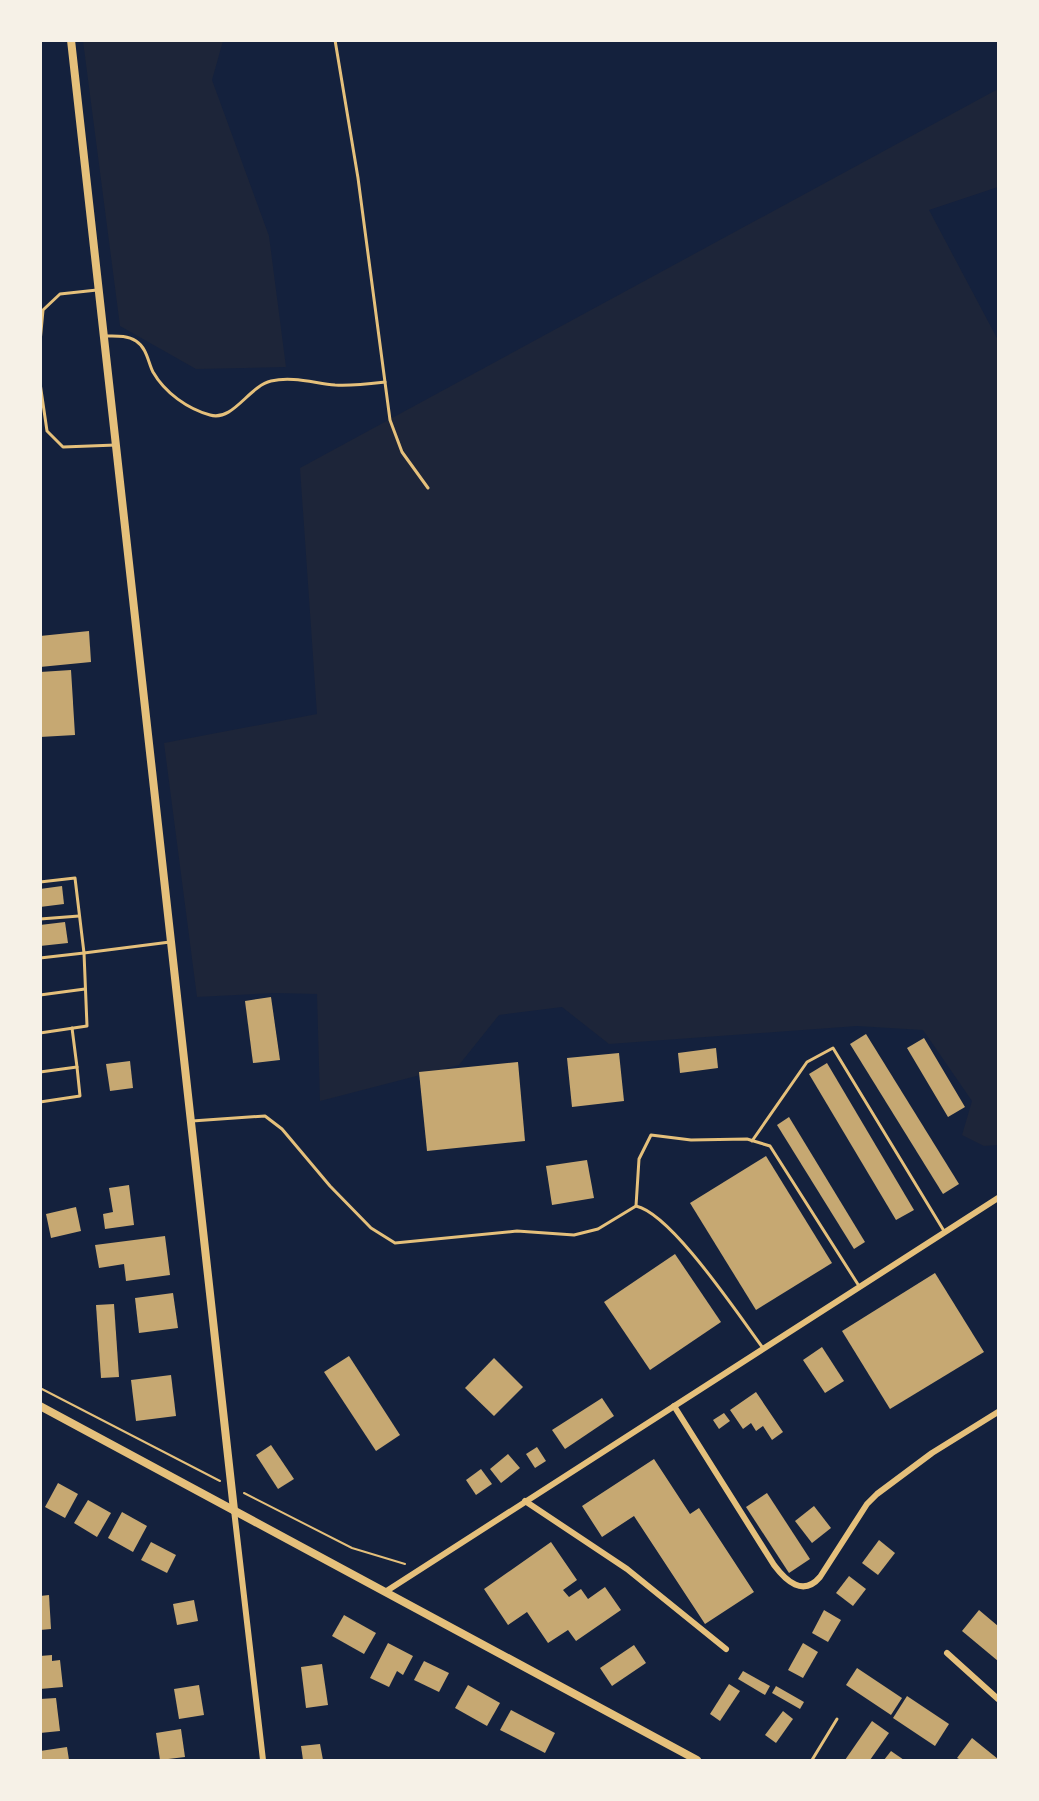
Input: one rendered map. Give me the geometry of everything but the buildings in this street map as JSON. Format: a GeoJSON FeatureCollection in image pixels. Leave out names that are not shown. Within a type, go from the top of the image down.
{"type":"FeatureCollection","features":[{"type":"Feature","properties":{"kind":"street"},"geometry":{"type":"LineString","coordinates":[[70,40],[263,1761]]}},
{"type":"Feature","properties":{"kind":"street"},"geometry":{"type":"LineString","coordinates":[[386,1592],[944,1231],[999,1198]]}},
{"type":"Feature","properties":{"kind":"street"},"geometry":{"type":"LineString","coordinates":[[40,1406],[697,1761]]}},
{"type":"Feature","properties":{"kind":"street"},"geometry":{"type":"LineString","coordinates":[[674,1406],[774,1565],[797,1587],[807,1587],[820,1577],[867,1504],[884,1488],[932,1453],[999,1412]]}},
{"type":"Feature","properties":{"kind":"street"},"geometry":{"type":"LineString","coordinates":[[525,1501],[627,1569],[726,1649]]}},
{"type":"Feature","properties":{"kind":"street"},"geometry":{"type":"LineString","coordinates":[[948,1653],[999,1699]]}},
{"type":"Feature","properties":{"kind":"lane"},"geometry":{"type":"LineString","coordinates":[[335,40],[358,178],[390,420],[406,459],[428,488]]}},
{"type":"Feature","properties":{"kind":"lane"},"geometry":{"type":"LineString","coordinates":[[40,342],[44,310],[60,294],[98,290]]}},
{"type":"Feature","properties":{"kind":"lane"},"geometry":{"type":"LineString","coordinates":[[104,335],[126,336],[136,340],[144,348],[153,372],[167,390],[190,407],[216,417],[226,414],[257,387],[270,381],[297,380],[345,386],[385,382]]}},
{"type":"Feature","properties":{"kind":"lane"},"geometry":{"type":"LineString","coordinates":[[40,383],[47,431],[63,447],[116,446]]}},
{"type":"Feature","properties":{"kind":"lane"},"geometry":{"type":"LineString","coordinates":[[40,882],[75,878],[84,953],[87,1026],[40,1033]]}},
{"type":"Feature","properties":{"kind":"lane"},"geometry":{"type":"LineString","coordinates":[[40,919],[79,916]]}},
{"type":"Feature","properties":{"kind":"lane"},"geometry":{"type":"LineString","coordinates":[[40,958],[171,942]]}},
{"type":"Feature","properties":{"kind":"lane"},"geometry":{"type":"LineString","coordinates":[[40,995],[85,989]]}},
{"type":"Feature","properties":{"kind":"lane"},"geometry":{"type":"LineString","coordinates":[[40,1102],[80,1096],[72,1029]]}},
{"type":"Feature","properties":{"kind":"lane"},"geometry":{"type":"LineString","coordinates":[[752,1141],[807,1062],[833,1048],[944,1231]]}},
{"type":"Feature","properties":{"kind":"lane"},"geometry":{"type":"LineString","coordinates":[[40,1072],[77,1067]]}},
{"type":"Feature","properties":{"kind":"lane"},"geometry":{"type":"LineString","coordinates":[[192,1121],[265,1116],[282,1129],[330,1186],[371,1228],[395,1243],[517,1231],[574,1235],[598,1229],[636,1206],[647,1209],[678,1237],[764,1348]]}},
{"type":"Feature","properties":{"kind":"lane"},"geometry":{"type":"LineString","coordinates":[[636,1206],[639,1159],[651,1135],[691,1140],[752,1141],[770,1146],[859,1286]]}},
{"type":"Feature","properties":{"kind":"lane"},"geometry":{"type":"LineString","coordinates":[[812,1761],[837,1719]]}},
{"type":"Feature","properties":{"kind":"path"},"geometry":{"type":"LineString","coordinates":[[40,1388],[181,1462]]}},
{"type":"Feature","properties":{"kind":"path"},"geometry":{"type":"LineString","coordinates":[[257,1499],[352,1548],[405,1564]]}},
{"type":"Feature","properties":{"kind":"shaded area"},"geometry":{"type":"Polygon","coordinates":[[[83,41],[223,41],[212,80],[269,236],[286,367],[196,369],[120,326],[83,41]]]}},
{"type":"Feature","properties":{"kind":"shaded area"},"geometry":{"type":"Polygon","coordinates":[[[998,89],[998,187],[929,210],[998,340],[998,1145],[984,1146],[962,1135],[972,1101],[923,1030],[857,1026],[609,1044],[562,1007],[499,1015],[459,1065],[320,1101],[317,994],[274,993],[197,997],[164,743],[317,714],[300,468],[998,89]]]}}]}
